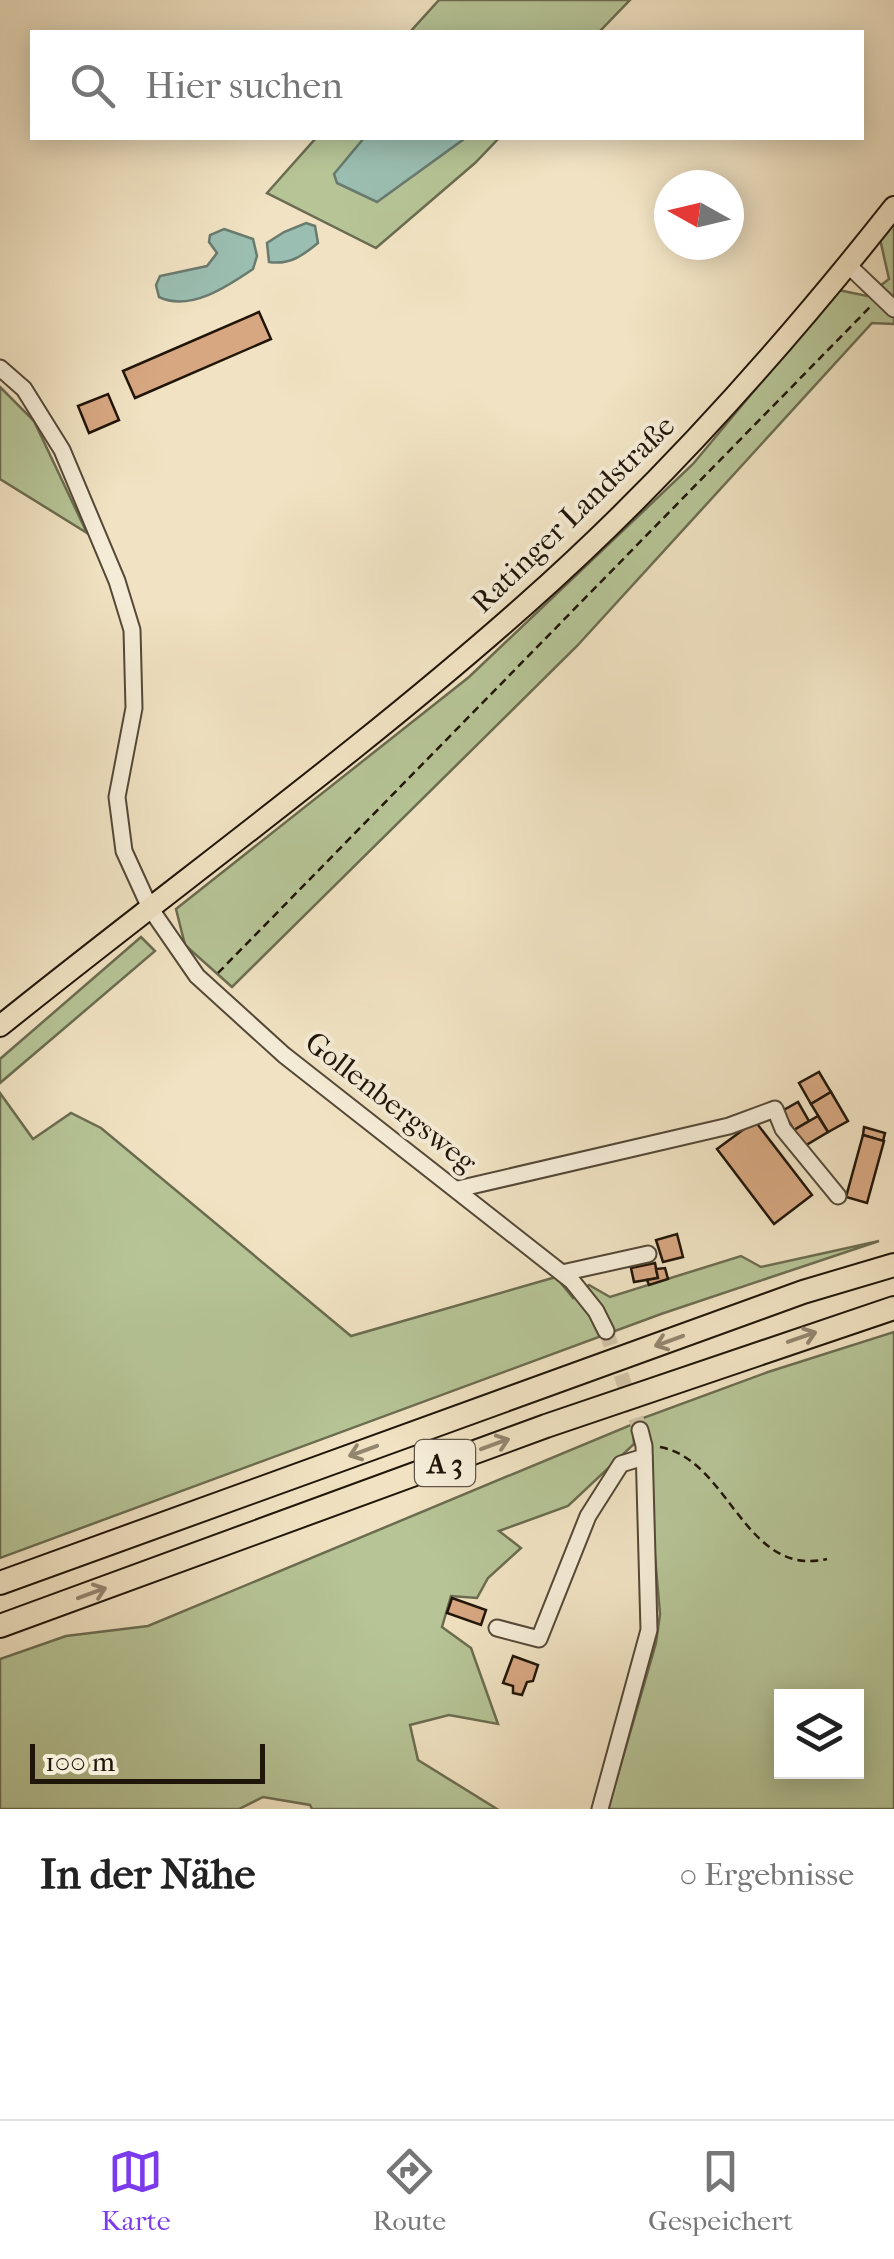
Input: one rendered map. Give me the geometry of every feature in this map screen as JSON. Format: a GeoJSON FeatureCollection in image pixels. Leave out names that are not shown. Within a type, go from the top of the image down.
{"type":"FeatureCollection","features":[{"type":"Feature","properties":{"kind":"highway","name":"A 3"},"geometry":{"type":"LineString","coordinates":[[0,1582],[803,1292],[894,1265]]}},
{"type":"Feature","properties":{"kind":"highway","name":"A 3"},"geometry":{"type":"LineString","coordinates":[[0,1626],[546,1426],[894,1308]]}},
{"type":"Feature","properties":{"kind":"main road","name":"Ratinger Landstraße"},"geometry":{"type":"LineString","coordinates":[[0,1026],[422,693],[526,605],[639,498],[739,394],[894,207]]}},
{"type":"Feature","properties":{"kind":"street"},"geometry":{"type":"LineString","coordinates":[[848,265],[894,309]]}},
{"type":"Feature","properties":{"kind":"street","name":"Gollenbergsweg"},"geometry":{"type":"LineString","coordinates":[[0,368],[24,389],[62,450],[117,581],[132,630],[134,708],[117,797],[124,850],[150,908],[206,984],[284,1055],[562,1273],[596,1311],[606,1331]]}},
{"type":"Feature","properties":{"kind":"street"},"geometry":{"type":"LineString","coordinates":[[458,1189],[729,1126],[774,1109],[783,1129],[838,1196]]}},
{"type":"Feature","properties":{"kind":"street"},"geometry":{"type":"LineString","coordinates":[[562,1273],[648,1254]]}},
{"type":"Feature","properties":{"kind":"street"},"geometry":{"type":"LineString","coordinates":[[497,1628],[540,1639],[588,1516],[621,1464],[643,1445]]}},
{"type":"Feature","properties":{"kind":"street"},"geometry":{"type":"LineString","coordinates":[[600,1809],[648,1630],[643,1445]]}},
{"type":"Feature","properties":{"kind":"path"},"geometry":{"type":"LineString","coordinates":[[206,984],[882,296]]}},
{"type":"Feature","properties":{"kind":"path"},"geometry":{"type":"LineString","coordinates":[[643,1445],[672,1449],[686,1456],[776,1552],[801,1563],[827,1559]]}},
{"type":"Feature","properties":{"kind":"green space"},"geometry":{"type":"Polygon","coordinates":[[[439,0],[630,0],[601,30],[412,30],[439,0]]]}},
{"type":"Feature","properties":{"kind":"green space"},"geometry":{"type":"Polygon","coordinates":[[[314,140],[497,140],[376,248],[267,193],[314,140]]]}},
{"type":"Feature","properties":{"kind":"green space"},"geometry":{"type":"Polygon","coordinates":[[[894,222],[894,324],[872,323],[577,646],[232,987],[185,945],[176,909],[469,677],[693,464],[838,290],[867,296],[889,279],[880,239],[894,222]]]}},
{"type":"Feature","properties":{"kind":"green space"},"geometry":{"type":"Polygon","coordinates":[[[0,387],[34,421],[87,533],[0,479],[0,387]]]}},
{"type":"Feature","properties":{"kind":"green space"},"geometry":{"type":"Polygon","coordinates":[[[141,937],[155,951],[0,1083],[0,1059],[141,937]]]}},
{"type":"Feature","properties":{"kind":"green space"},"geometry":{"type":"Polygon","coordinates":[[[0,1093],[33,1139],[71,1113],[101,1128],[351,1336],[556,1277],[573,1298],[589,1285],[610,1297],[741,1256],[761,1267],[879,1241],[661,1314],[0,1558],[0,1093]]]}},
{"type":"Feature","properties":{"kind":"green space"},"geometry":{"type":"Polygon","coordinates":[[[894,1332],[894,1809],[608,1809],[656,1643],[660,1614],[643,1418],[768,1372],[894,1332]]]}},
{"type":"Feature","properties":{"kind":"green space"},"geometry":{"type":"Polygon","coordinates":[[[633,1424],[634,1444],[568,1506],[499,1531],[521,1548],[488,1578],[477,1598],[451,1596],[442,1627],[471,1648],[498,1724],[449,1715],[410,1725],[418,1760],[497,1809],[312,1809],[310,1805],[263,1797],[239,1809],[0,1809],[0,1659],[66,1636],[148,1626],[633,1424]]]}},
{"type":"Feature","properties":{"kind":"water"},"geometry":{"type":"Polygon","coordinates":[[[362,140],[463,140],[377,202],[337,183],[334,174],[362,140]]]}},
{"type":"Feature","properties":{"kind":"water"},"geometry":{"type":"Polygon","coordinates":[[[306,223],[315,226],[318,243],[295,258],[269,262],[267,243],[306,223]]]}},
{"type":"Feature","properties":{"kind":"water"},"geometry":{"type":"Polygon","coordinates":[[[224,229],[253,239],[257,256],[253,269],[196,299],[171,301],[159,297],[156,285],[160,276],[207,266],[217,253],[209,242],[210,235],[224,229]]]}},
{"type":"Feature","properties":{"kind":"building"},"geometry":{"type":"Polygon","coordinates":[[[259,312],[271,339],[135,398],[123,371],[259,312]]]}},
{"type":"Feature","properties":{"kind":"building"},"geometry":{"type":"Polygon","coordinates":[[[108,394],[119,420],[89,433],[78,406],[108,394]]]}},
{"type":"Feature","properties":{"kind":"building"},"geometry":{"type":"Polygon","coordinates":[[[819,1072],[831,1092],[811,1104],[799,1083],[819,1072]]]}},
{"type":"Feature","properties":{"kind":"building"},"geometry":{"type":"Polygon","coordinates":[[[831,1092],[848,1121],[828,1132],[811,1104],[831,1092]]]}},
{"type":"Feature","properties":{"kind":"building"},"geometry":{"type":"Polygon","coordinates":[[[798,1102],[809,1121],[794,1130],[782,1111],[798,1102]]]}},
{"type":"Feature","properties":{"kind":"building"},"geometry":{"type":"Polygon","coordinates":[[[818,1116],[828,1132],[803,1147],[794,1130],[818,1116]]]}},
{"type":"Feature","properties":{"kind":"building"},"geometry":{"type":"Polygon","coordinates":[[[755,1121],[812,1195],[774,1224],[717,1149],[755,1121]]]}},
{"type":"Feature","properties":{"kind":"building"},"geometry":{"type":"Polygon","coordinates":[[[864,1127],[885,1133],[883,1141],[863,1135],[864,1127]]]}},
{"type":"Feature","properties":{"kind":"building"},"geometry":{"type":"Polygon","coordinates":[[[863,1135],[884,1141],[867,1203],[846,1197],[863,1135]]]}},
{"type":"Feature","properties":{"kind":"building"},"geometry":{"type":"Polygon","coordinates":[[[677,1234],[683,1257],[663,1262],[656,1240],[677,1234]]]}},
{"type":"Feature","properties":{"kind":"building"},"geometry":{"type":"Polygon","coordinates":[[[655,1263],[658,1278],[634,1282],[631,1268],[655,1263]]]}},
{"type":"Feature","properties":{"kind":"building"},"geometry":{"type":"Polygon","coordinates":[[[665,1268],[668,1279],[649,1285],[647,1280],[658,1278],[656,1269],[665,1268]]]}},
{"type":"Feature","properties":{"kind":"building"},"geometry":{"type":"Polygon","coordinates":[[[452,1598],[486,1610],[481,1625],[447,1613],[452,1598]]]}},
{"type":"Feature","properties":{"kind":"building"},"geometry":{"type":"Polygon","coordinates":[[[513,1656],[538,1665],[533,1681],[527,1682],[522,1695],[513,1693],[513,1686],[503,1683],[513,1656]]]}},
{"type":"Feature","properties":{"kind":"tunnel"},"geometry":{"type":"LineString","coordinates":[[606,1331],[640,1430]]}}]}
